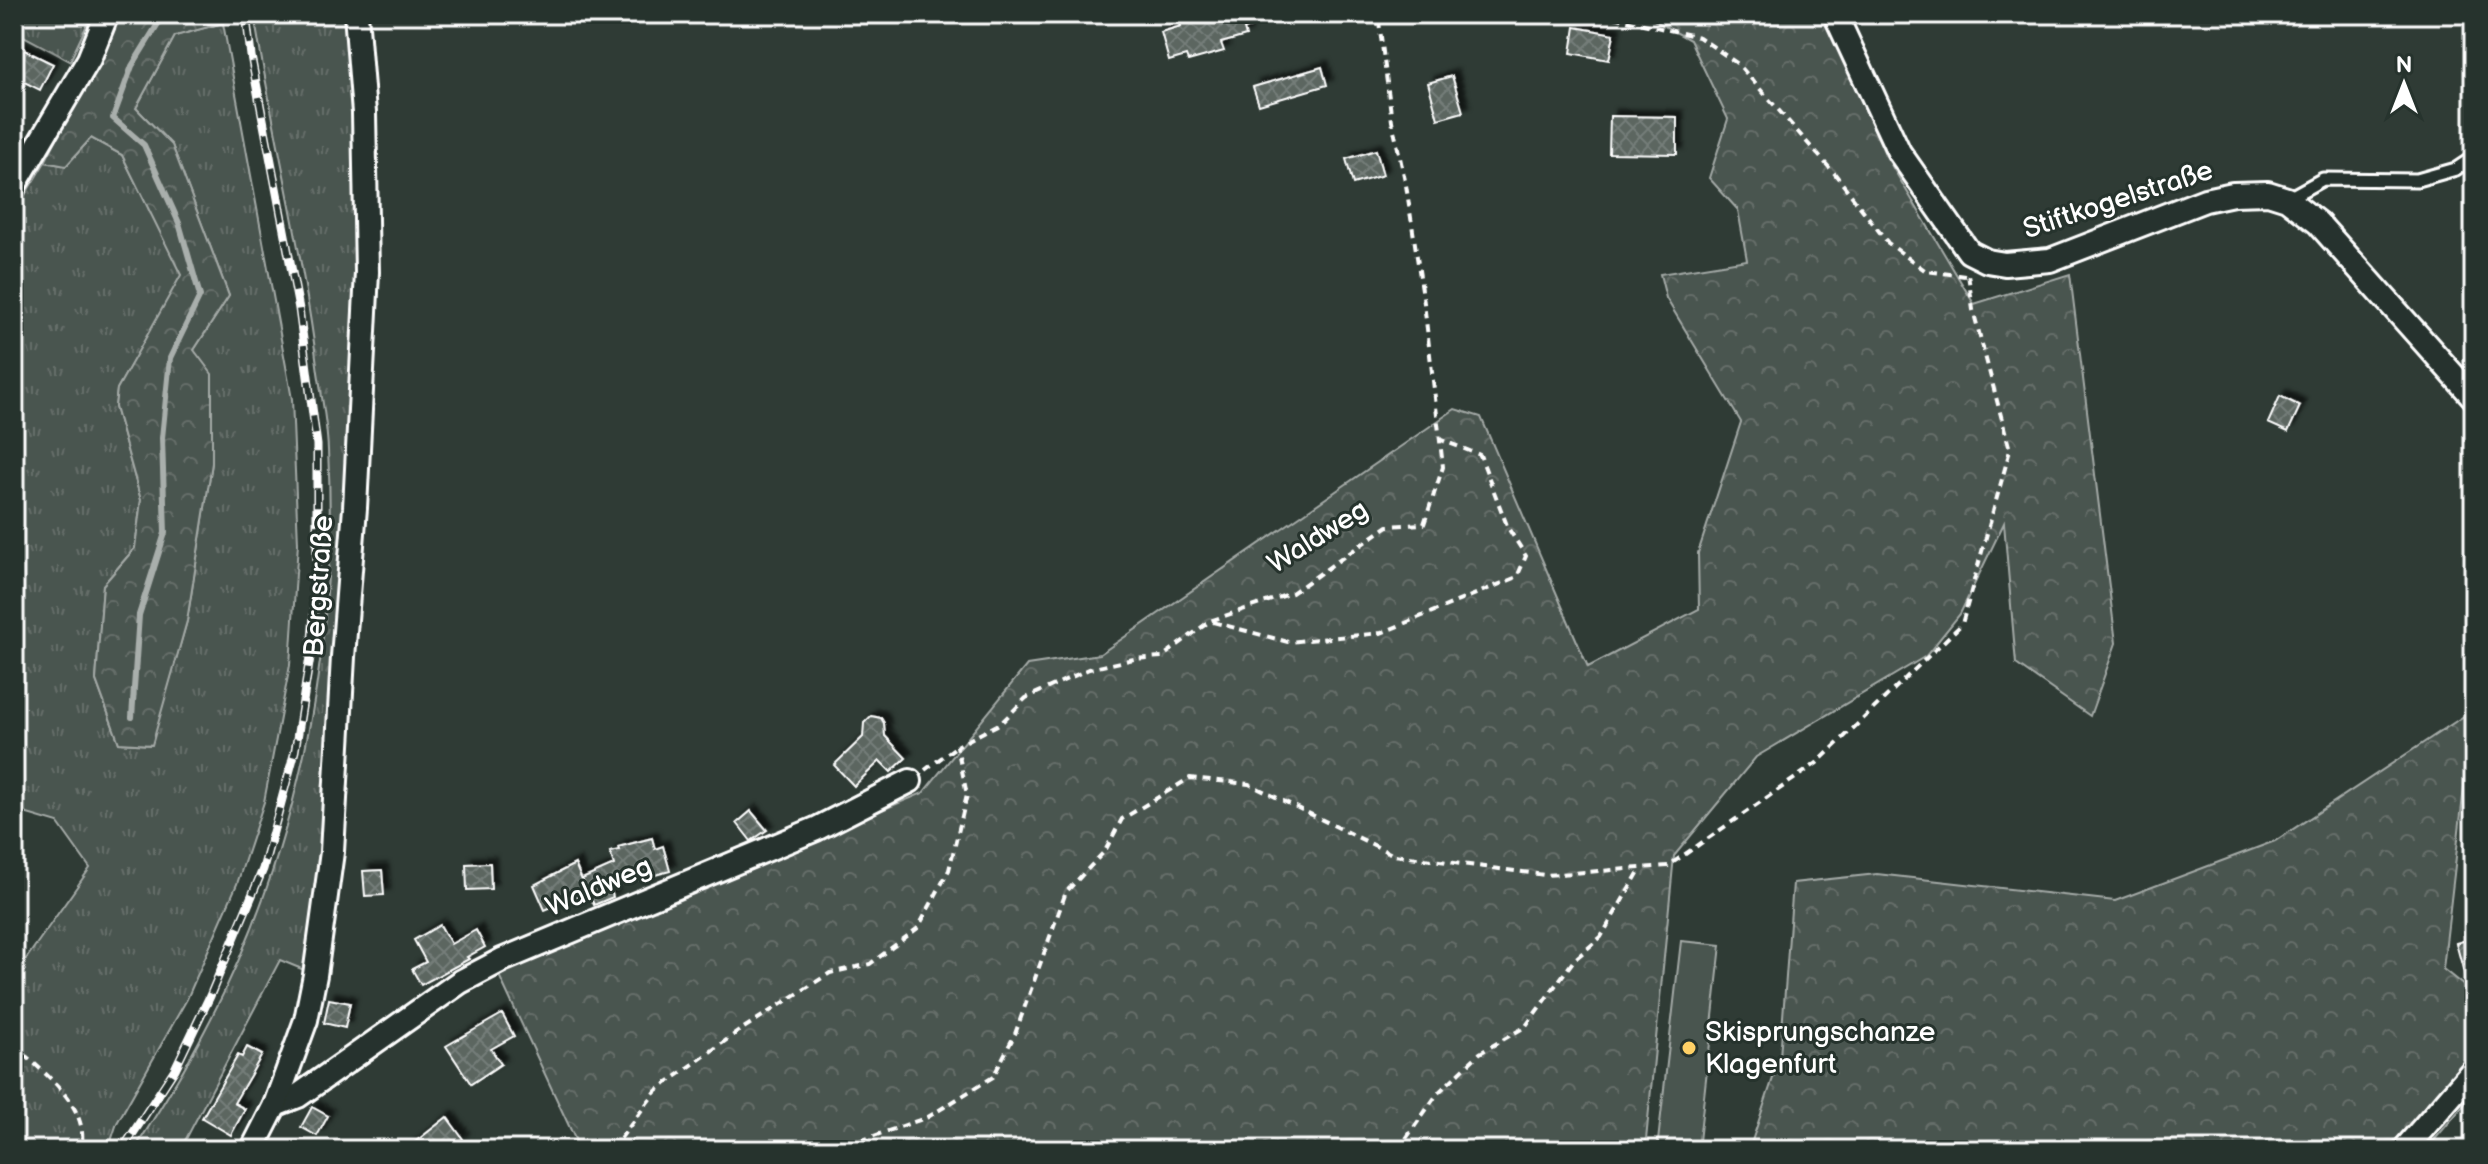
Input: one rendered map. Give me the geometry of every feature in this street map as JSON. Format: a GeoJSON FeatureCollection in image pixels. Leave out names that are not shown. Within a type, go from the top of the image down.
{"type":"FeatureCollection","features":[{"type":"Feature","properties":{"kind":"street"},"geometry":{"type":"LineString","coordinates":[[14,186],[89,59],[107,14]]}},
{"type":"Feature","properties":{"kind":"street","name":"Bergstraße"},"geometry":{"type":"LineString","coordinates":[[255,1143],[275,1105],[306,1020],[332,852],[367,272],[364,113],[356,14]]}},
{"type":"Feature","properties":{"kind":"street"},"geometry":{"type":"LineString","coordinates":[[1835,14],[1899,152],[1969,252]]}},
{"type":"Feature","properties":{"kind":"street","name":"Stiftkogelstraße"},"geometry":{"type":"LineString","coordinates":[[1969,252],[1987,261],[2005,264],[2050,260],[2205,200],[2233,194],[2268,193],[2287,199],[2318,223],[2474,398]]}},
{"type":"Feature","properties":{"kind":"street","name":"Waldweg"},"geometry":{"type":"LineString","coordinates":[[275,1105],[298,1096],[460,982],[502,960],[816,829],[910,781]]}},
{"type":"Feature","properties":{"kind":"street"},"geometry":{"type":"LineString","coordinates":[[2404,1150],[2474,1069]]}},
{"type":"Feature","properties":{"kind":"lane"},"geometry":{"type":"LineString","coordinates":[[2287,199],[2323,179],[2417,180],[2456,169],[2474,157]]}},
{"type":"Feature","properties":{"kind":"path","name":"Waldweg"},"geometry":{"type":"LineString","coordinates":[[910,781],[957,746],[1001,723],[1026,698],[1089,669],[1134,659],[1162,657],[1210,621],[1292,593],[1388,526],[1424,524],[1443,467],[1424,303],[1406,185],[1392,121],[1378,14]]}},
{"type":"Feature","properties":{"kind":"path"},"geometry":{"type":"LineString","coordinates":[[1600,14],[1699,37],[1738,64],[1835,174],[1888,243],[1926,271],[1968,276]]}},
{"type":"Feature","properties":{"kind":"path"},"geometry":{"type":"LineString","coordinates":[[834,1150],[928,1117],[993,1077],[1015,1034],[1066,892],[1105,851],[1122,819],[1190,778],[1249,784],[1394,855],[1545,875],[1668,866],[1817,763],[1962,624],[2010,450],[1977,324],[1968,276],[1969,252]]}},
{"type":"Feature","properties":{"kind":"path"},"geometry":{"type":"LineString","coordinates":[[1210,621],[1288,642],[1381,633],[1517,577],[1526,556],[1508,528],[1480,455],[1439,439]]}},
{"type":"Feature","properties":{"kind":"path"},"geometry":{"type":"LineString","coordinates":[[612,1150],[656,1091],[739,1031],[830,973],[870,964],[918,928],[949,870],[967,795],[957,746]]}},
{"type":"Feature","properties":{"kind":"path"},"geometry":{"type":"LineString","coordinates":[[1398,1150],[1438,1093],[1480,1053],[1525,1027],[1574,960],[1601,937],[1640,870]]}},
{"type":"Feature","properties":{"kind":"path"},"geometry":{"type":"LineString","coordinates":[[14,1045],[72,1103],[81,1120],[84,1138],[81,1150]]}},
{"type":"Feature","properties":{"kind":"path"},"geometry":{"type":"LineString","coordinates":[[197,1150],[255,1143]]}},
{"type":"Feature","properties":{"kind":"green space"},"geometry":{"type":"Polygon","coordinates":[[[14,14],[92,14],[70,61],[14,31],[14,14]]]}},
{"type":"Feature","properties":{"kind":"green space"},"geometry":{"type":"Polygon","coordinates":[[[116,14],[222,14],[223,23],[175,36],[136,108],[172,145],[229,296],[194,350],[212,374],[212,463],[187,621],[152,745],[119,743],[96,680],[103,585],[135,548],[141,500],[115,407],[117,389],[181,275],[122,155],[91,138],[66,166],[45,162],[116,14]]]}},
{"type":"Feature","properties":{"kind":"green space"},"geometry":{"type":"Polygon","coordinates":[[[254,14],[348,14],[355,103],[360,264],[325,849],[309,972],[280,960],[186,1139],[177,1150],[134,1150],[205,1030],[265,894],[305,749],[318,674],[326,599],[330,524],[325,421],[304,282],[254,14]]]}},
{"type":"Feature","properties":{"kind":"green space"},"geometry":{"type":"Polygon","coordinates":[[[1643,14],[1823,14],[1886,156],[1974,304],[2070,274],[2116,643],[2090,716],[2016,664],[2004,523],[1960,614],[1926,656],[1756,757],[1674,856],[1645,1150],[567,1150],[576,1141],[497,971],[923,793],[1027,665],[1100,654],[1455,409],[1481,417],[1588,667],[1699,609],[1698,553],[1741,422],[1666,298],[1660,274],[1747,260],[1738,210],[1709,178],[1728,119],[1690,40],[1643,14]]]}},
{"type":"Feature","properties":{"kind":"green space"},"geometry":{"type":"Polygon","coordinates":[[[223,23],[292,399],[298,543],[290,665],[264,802],[237,884],[187,999],[117,1123],[108,1150],[14,1150],[14,976],[90,868],[58,823],[14,810],[14,213],[45,162],[66,166],[91,138],[122,155],[182,275],[117,389],[115,407],[141,500],[135,548],[103,585],[96,680],[119,743],[151,745],[187,621],[212,463],[194,350],[229,296],[172,145],[136,108],[175,36],[223,23]]]}},
{"type":"Feature","properties":{"kind":"green space"},"geometry":{"type":"Polygon","coordinates":[[[2473,710],[2443,969],[2474,994],[2474,1093],[2426,1150],[1749,1150],[1780,1057],[1793,883],[1877,874],[2115,901],[2275,841],[2473,710]]]}},
{"type":"Feature","properties":{"kind":"green space","name":"Skisprungschanze Klagenfurt"},"geometry":{"type":"Polygon","coordinates":[[[1681,941],[1721,945],[1698,1150],[1657,1150],[1681,941]]]}},
{"type":"Feature","properties":{"kind":"building"},"geometry":{"type":"Polygon","coordinates":[[[1178,14],[1279,14],[1280,19],[1244,29],[1246,36],[1221,43],[1224,51],[1188,61],[1186,56],[1169,61],[1161,32],[1181,26],[1178,14]]]}},
{"type":"Feature","properties":{"kind":"building"},"geometry":{"type":"Polygon","coordinates":[[[1575,27],[1614,34],[1609,60],[1571,53],[1575,27]]]}},
{"type":"Feature","properties":{"kind":"building"},"geometry":{"type":"Polygon","coordinates":[[[14,45],[53,64],[40,90],[14,77],[14,45]]]}},
{"type":"Feature","properties":{"kind":"building"},"geometry":{"type":"Polygon","coordinates":[[[1322,67],[1327,85],[1259,105],[1253,87],[1322,67]]]}},
{"type":"Feature","properties":{"kind":"building"},"geometry":{"type":"Polygon","coordinates":[[[1452,76],[1463,112],[1438,119],[1428,83],[1452,76]]]}},
{"type":"Feature","properties":{"kind":"building"},"geometry":{"type":"Polygon","coordinates":[[[1610,116],[1677,117],[1677,154],[1609,153],[1610,116]]]}},
{"type":"Feature","properties":{"kind":"building"},"geometry":{"type":"Polygon","coordinates":[[[1376,150],[1383,175],[1353,184],[1346,159],[1376,150]]]}},
{"type":"Feature","properties":{"kind":"building"},"geometry":{"type":"Polygon","coordinates":[[[2280,396],[2300,406],[2288,432],[2268,423],[2280,396]]]}},
{"type":"Feature","properties":{"kind":"building"},"geometry":{"type":"Polygon","coordinates":[[[871,716],[881,718],[885,736],[906,758],[891,772],[880,761],[854,786],[834,765],[863,737],[864,723],[871,716]]]}},
{"type":"Feature","properties":{"kind":"building"},"geometry":{"type":"Polygon","coordinates":[[[751,811],[767,830],[751,841],[737,823],[751,811]]]}},
{"type":"Feature","properties":{"kind":"building"},"geometry":{"type":"Polygon","coordinates":[[[652,838],[655,849],[663,846],[670,871],[610,887],[613,897],[594,905],[582,879],[614,865],[610,852],[619,850],[618,847],[652,838]]]}},
{"type":"Feature","properties":{"kind":"building"},"geometry":{"type":"Polygon","coordinates":[[[490,863],[491,889],[467,890],[466,864],[490,863]]]}},
{"type":"Feature","properties":{"kind":"building"},"geometry":{"type":"Polygon","coordinates":[[[575,864],[587,892],[545,910],[534,885],[575,864]]]}},
{"type":"Feature","properties":{"kind":"building"},"geometry":{"type":"Polygon","coordinates":[[[382,870],[384,895],[365,896],[363,871],[382,870]]]}},
{"type":"Feature","properties":{"kind":"building"},"geometry":{"type":"Polygon","coordinates":[[[440,925],[451,944],[476,930],[485,947],[421,985],[412,969],[426,962],[414,940],[440,925]]]}},
{"type":"Feature","properties":{"kind":"building"},"geometry":{"type":"Polygon","coordinates":[[[2474,938],[2474,990],[2469,991],[2456,943],[2474,938]]]}},
{"type":"Feature","properties":{"kind":"building"},"geometry":{"type":"Polygon","coordinates":[[[329,999],[350,1003],[345,1028],[324,1023],[329,999]]]}},
{"type":"Feature","properties":{"kind":"building"},"geometry":{"type":"Polygon","coordinates":[[[502,1014],[514,1036],[491,1049],[501,1064],[471,1084],[446,1046],[502,1014]]]}},
{"type":"Feature","properties":{"kind":"building"},"geometry":{"type":"Polygon","coordinates":[[[247,1047],[262,1055],[234,1103],[245,1109],[231,1135],[202,1118],[238,1055],[242,1057],[247,1047]]]}},
{"type":"Feature","properties":{"kind":"building"},"geometry":{"type":"Polygon","coordinates":[[[312,1107],[328,1116],[317,1136],[301,1127],[312,1107]]]}},
{"type":"Feature","properties":{"kind":"building"},"geometry":{"type":"Polygon","coordinates":[[[447,1117],[463,1139],[449,1150],[405,1150],[447,1117]]]}},
{"type":"Feature","properties":{"kind":"waterway"},"geometry":{"type":"LineString","coordinates":[[132,717],[139,615],[165,533],[162,438],[170,358],[200,296],[179,223],[144,145],[113,118],[132,66],[164,14]]}},
{"type":"Feature","properties":{"kind":"railway"},"geometry":{"type":"LineString","coordinates":[[122,1150],[175,1069],[210,996],[263,869],[295,751],[311,651],[317,580],[317,445],[299,309],[251,56],[246,14]]}},
{"type":"Feature","properties":{"kind":"place","name":"Skisprungschanze Klagenfurt"},"geometry":{"type":"Point","coordinates":[1689,1048]}}]}
